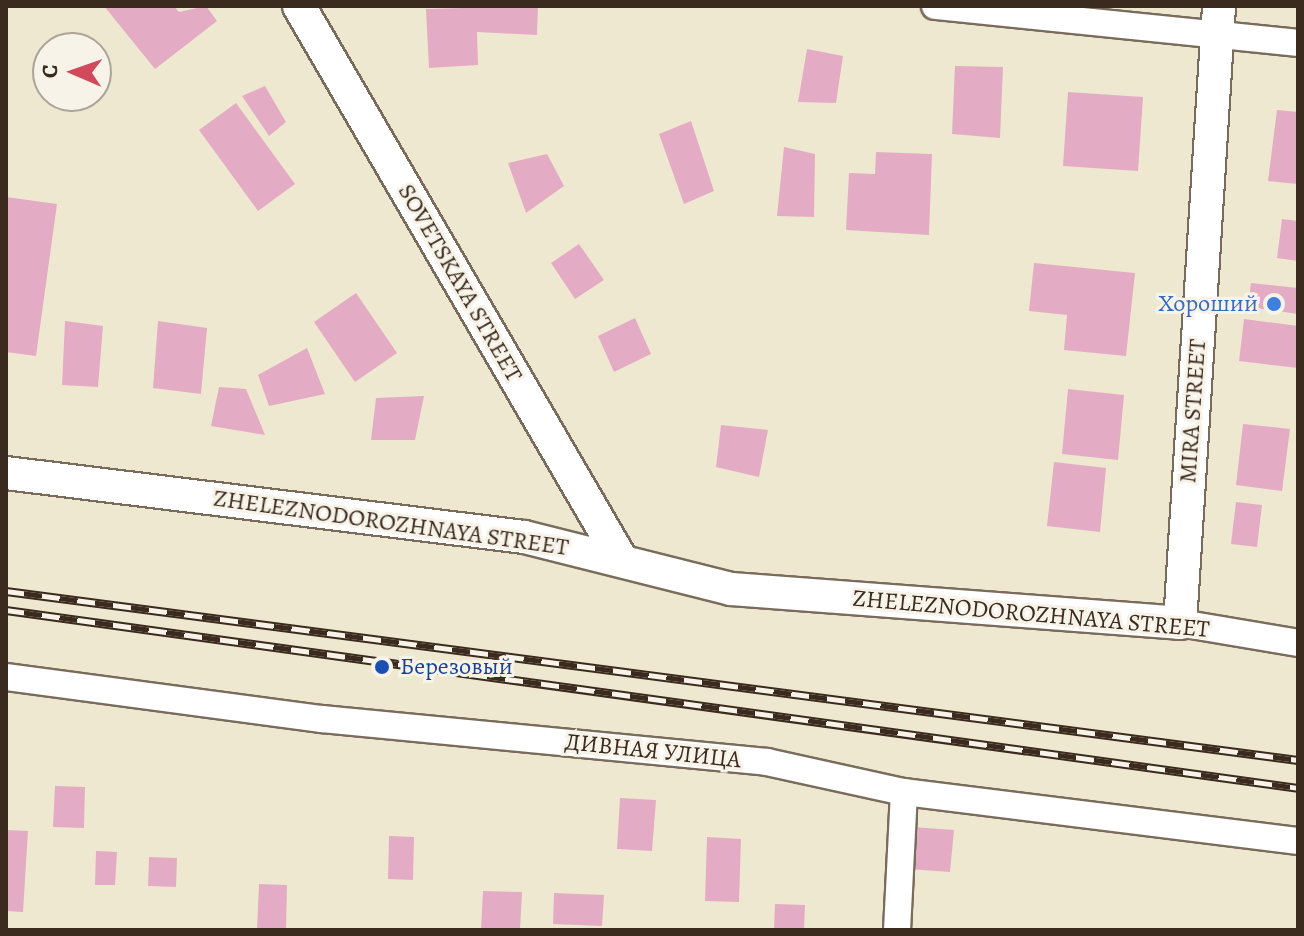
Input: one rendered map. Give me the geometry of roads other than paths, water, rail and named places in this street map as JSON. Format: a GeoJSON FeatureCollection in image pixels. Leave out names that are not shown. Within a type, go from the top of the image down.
{"type":"FeatureCollection","features":[{"type":"Feature","properties":{"kind":"street","name":"SOVETSKAYA STREET"},"geometry":{"type":"LineString","coordinates":[[299,6],[621,559]]}},
{"type":"Feature","properties":{"kind":"street"},"geometry":{"type":"LineString","coordinates":[[935,6],[1218,19],[1298,43]]}},
{"type":"Feature","properties":{"kind":"street","name":"MIRA STREET"},"geometry":{"type":"LineString","coordinates":[[1180,623],[1218,19]]}},
{"type":"Feature","properties":{"kind":"street","name":"ZHELEZNODOROZHNAYA STREET"},"geometry":{"type":"LineString","coordinates":[[6,473],[524,537],[731,589],[1180,623],[1298,643]]}},
{"type":"Feature","properties":{"kind":"street","name":"ДИВНАЯ УЛИЦА"},"geometry":{"type":"LineString","coordinates":[[6,677],[322,719],[767,762],[904,792],[1298,841]]}},
{"type":"Feature","properties":{"kind":"street"},"geometry":{"type":"LineString","coordinates":[[897,930],[904,792]]}},
{"type":"Feature","properties":{"kind":"railway"},"geometry":{"type":"LineString","coordinates":[[6,591],[1298,760]]}},
{"type":"Feature","properties":{"kind":"railway"},"geometry":{"type":"LineString","coordinates":[[6,610],[1298,788]]}},
{"type":"Feature","properties":{"kind":"place","name":"Хороший"},"geometry":{"type":"Point","coordinates":[1274,304]}},
{"type":"Feature","properties":{"kind":"place","name":"Березовый"},"geometry":{"type":"Point","coordinates":[382,667]}}]}
